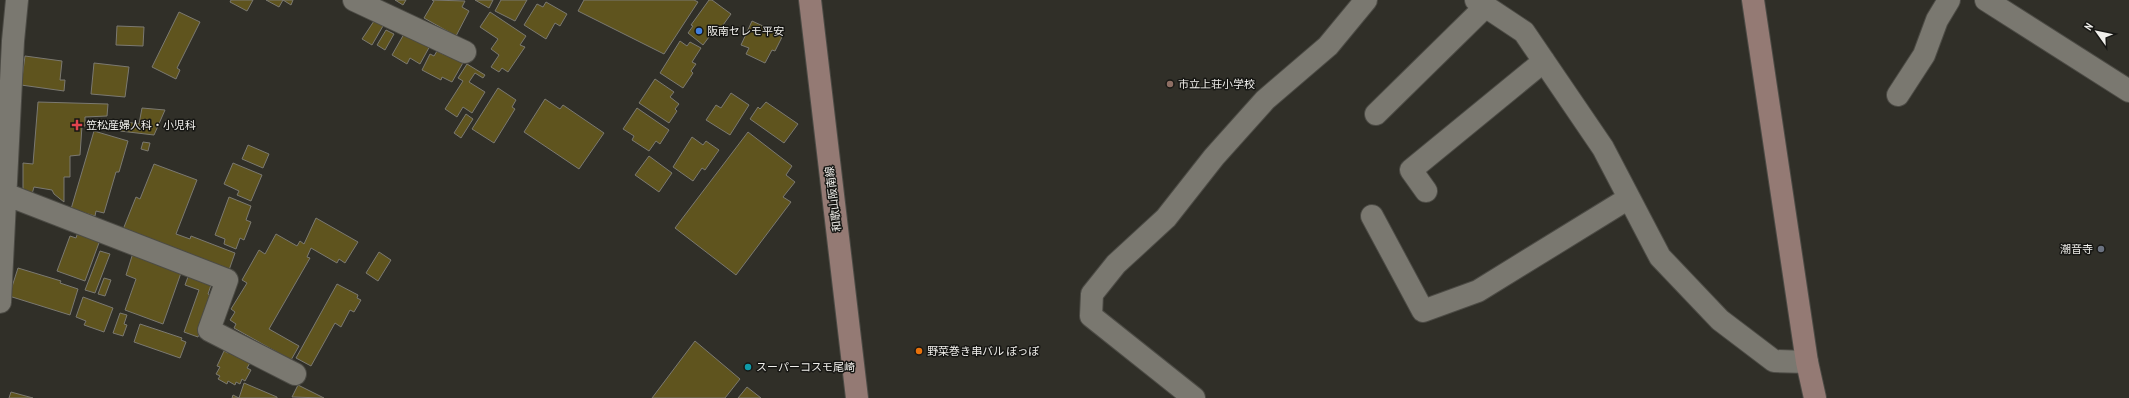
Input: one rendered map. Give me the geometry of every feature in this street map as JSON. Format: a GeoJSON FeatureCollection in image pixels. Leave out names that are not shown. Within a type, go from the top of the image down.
{"type":"FeatureCollection","features":[{"type":"Feature","properties":{"kind":"street"},"geometry":{"type":"LineString","coordinates":[[0,302],[13,41],[17,0]]}},
{"type":"Feature","properties":{"kind":"street"},"geometry":{"type":"LineString","coordinates":[[354,0],[465,52]]}},
{"type":"Feature","properties":{"kind":"street","name":"和歌山阪南線"},"geometry":{"type":"LineString","coordinates":[[810,0],[857,398]]}},
{"type":"Feature","properties":{"kind":"street"},"geometry":{"type":"LineString","coordinates":[[1194,398],[1091,316],[1092,294],[1116,264],[1166,218],[1214,157],[1265,100],[1328,46],[1366,0]]}},
{"type":"Feature","properties":{"kind":"street"},"geometry":{"type":"LineString","coordinates":[[1753,0],[1808,362],[1815,398]]}},
{"type":"Feature","properties":{"kind":"street"},"geometry":{"type":"LineString","coordinates":[[1898,95],[1924,55],[1937,20],[1949,0]]}},
{"type":"Feature","properties":{"kind":"street"},"geometry":{"type":"LineString","coordinates":[[1986,0],[2129,91]]}},
{"type":"Feature","properties":{"kind":"street"},"geometry":{"type":"LineString","coordinates":[[1376,114],[1481,3],[1524,32],[1603,148],[1660,257],[1720,320],[1774,362],[1808,362]]}},
{"type":"Feature","properties":{"kind":"street"},"geometry":{"type":"LineString","coordinates":[[1426,191],[1411,170],[1544,61]]}},
{"type":"Feature","properties":{"kind":"street"},"geometry":{"type":"LineString","coordinates":[[5,194],[227,280],[208,330],[294,374]]}},
{"type":"Feature","properties":{"kind":"street"},"geometry":{"type":"LineString","coordinates":[[1372,216],[1424,310],[1478,290],[1629,198]]}},
{"type":"Feature","properties":{"kind":"building"},"geometry":{"type":"Polygon","coordinates":[[[231,0],[253,0],[247,11],[230,2],[231,0]]]}},
{"type":"Feature","properties":{"kind":"building"},"geometry":{"type":"Polygon","coordinates":[[[266,0],[283,0],[279,7],[266,0]]]}},
{"type":"Feature","properties":{"kind":"building"},"geometry":{"type":"Polygon","coordinates":[[[283,0],[293,0],[291,5],[283,0]]]}},
{"type":"Feature","properties":{"kind":"building"},"geometry":{"type":"Polygon","coordinates":[[[395,0],[406,0],[403,5],[395,0]]]}},
{"type":"Feature","properties":{"kind":"building"},"geometry":{"type":"Polygon","coordinates":[[[432,0],[465,1],[462,7],[469,11],[456,36],[424,18],[434,1],[432,0]]]}},
{"type":"Feature","properties":{"kind":"building"},"geometry":{"type":"Polygon","coordinates":[[[475,0],[493,0],[489,8],[475,0]]]}},
{"type":"Feature","properties":{"kind":"building"},"geometry":{"type":"Polygon","coordinates":[[[501,0],[527,0],[515,21],[495,11],[501,0]]]}},
{"type":"Feature","properties":{"kind":"building"},"geometry":{"type":"Polygon","coordinates":[[[584,0],[694,0],[698,2],[664,54],[578,11],[584,0]]]}},
{"type":"Feature","properties":{"kind":"building"},"geometry":{"type":"Polygon","coordinates":[[[709,0],[712,0],[731,14],[718,32],[715,29],[703,45],[688,33],[693,26],[691,25],[709,0]]]}},
{"type":"Feature","properties":{"kind":"building"},"geometry":{"type":"Polygon","coordinates":[[[546,2],[567,14],[560,26],[555,23],[546,39],[524,25],[537,4],[543,7],[546,2]]]}},
{"type":"Feature","properties":{"kind":"building"},"geometry":{"type":"Polygon","coordinates":[[[179,12],[200,22],[177,68],[180,70],[176,79],[152,67],[179,12]]]}},
{"type":"Feature","properties":{"kind":"building"},"geometry":{"type":"Polygon","coordinates":[[[490,12],[526,36],[520,45],[525,47],[508,72],[502,68],[499,72],[491,67],[499,55],[491,49],[498,39],[480,27],[490,12]]]}},
{"type":"Feature","properties":{"kind":"building"},"geometry":{"type":"Polygon","coordinates":[[[374,21],[383,26],[372,45],[362,39],[374,21]]]}},
{"type":"Feature","properties":{"kind":"building"},"geometry":{"type":"Polygon","coordinates":[[[752,21],[783,35],[775,51],[772,50],[765,63],[746,54],[749,48],[741,45],[752,21]]]}},
{"type":"Feature","properties":{"kind":"building"},"geometry":{"type":"Polygon","coordinates":[[[117,26],[144,27],[143,46],[116,45],[117,26]]]}},
{"type":"Feature","properties":{"kind":"building"},"geometry":{"type":"Polygon","coordinates":[[[386,30],[394,34],[385,50],[377,45],[386,30]]]}},
{"type":"Feature","properties":{"kind":"building"},"geometry":{"type":"Polygon","coordinates":[[[404,34],[420,43],[422,39],[431,44],[420,64],[410,58],[407,64],[392,55],[404,34]]]}},
{"type":"Feature","properties":{"kind":"building"},"geometry":{"type":"Polygon","coordinates":[[[680,41],[687,46],[690,42],[701,48],[692,62],[696,64],[691,71],[693,73],[683,88],[660,73],[680,41]]]}},
{"type":"Feature","properties":{"kind":"building"},"geometry":{"type":"Polygon","coordinates":[[[437,51],[443,54],[445,51],[464,61],[452,82],[442,77],[441,80],[422,70],[430,54],[434,56],[437,51]]]}},
{"type":"Feature","properties":{"kind":"building"},"geometry":{"type":"Polygon","coordinates":[[[25,56],[62,61],[60,80],[65,80],[64,91],[21,85],[25,56]]]}},
{"type":"Feature","properties":{"kind":"building"},"geometry":{"type":"Polygon","coordinates":[[[94,63],[129,67],[125,97],[91,94],[94,63]]]}},
{"type":"Feature","properties":{"kind":"building"},"geometry":{"type":"Polygon","coordinates":[[[467,64],[485,75],[483,78],[475,73],[469,82],[485,92],[472,113],[463,107],[457,117],[445,109],[463,81],[458,78],[467,64]]]}},
{"type":"Feature","properties":{"kind":"building"},"geometry":{"type":"Polygon","coordinates":[[[655,79],[674,92],[670,97],[679,104],[675,109],[677,111],[669,123],[639,103],[655,79]]]}},
{"type":"Feature","properties":{"kind":"building"},"geometry":{"type":"Polygon","coordinates":[[[498,88],[516,100],[512,107],[515,109],[494,143],[472,129],[498,88]]]}},
{"type":"Feature","properties":{"kind":"building"},"geometry":{"type":"Polygon","coordinates":[[[731,93],[749,105],[730,135],[706,120],[716,105],[721,108],[731,93]]]}},
{"type":"Feature","properties":{"kind":"building"},"geometry":{"type":"Polygon","coordinates":[[[545,99],[560,109],[563,105],[604,133],[579,169],[524,132],[545,99]]]}},
{"type":"Feature","properties":{"kind":"building"},"geometry":{"type":"Polygon","coordinates":[[[38,102],[108,104],[107,116],[85,117],[85,126],[82,126],[80,155],[70,156],[70,177],[64,177],[64,202],[54,194],[52,190],[34,187],[32,194],[23,191],[23,163],[33,164],[38,102]]]}},
{"type":"Feature","properties":{"kind":"building"},"geometry":{"type":"Polygon","coordinates":[[[766,102],[798,124],[784,143],[750,119],[758,107],[760,109],[766,102]]]}},
{"type":"Feature","properties":{"kind":"building"},"geometry":{"type":"Polygon","coordinates":[[[142,108],[165,110],[154,135],[120,131],[120,121],[139,124],[142,108]]]}},
{"type":"Feature","properties":{"kind":"building"},"geometry":{"type":"Polygon","coordinates":[[[637,108],[669,130],[660,144],[656,141],[649,151],[632,140],[634,136],[623,129],[637,108]]]}},
{"type":"Feature","properties":{"kind":"building"},"geometry":{"type":"Polygon","coordinates":[[[466,114],[473,119],[461,138],[454,133],[466,114]]]}},
{"type":"Feature","properties":{"kind":"building"},"geometry":{"type":"Polygon","coordinates":[[[94,131],[128,141],[119,172],[116,172],[104,213],[96,211],[95,216],[71,209],[94,131]]]}},
{"type":"Feature","properties":{"kind":"building"},"geometry":{"type":"Polygon","coordinates":[[[748,132],[792,166],[786,175],[795,182],[783,197],[791,202],[736,275],[675,228],[748,132]]]}},
{"type":"Feature","properties":{"kind":"building"},"geometry":{"type":"Polygon","coordinates":[[[692,137],[703,145],[706,141],[719,150],[705,170],[702,168],[693,181],[673,167],[692,137]]]}},
{"type":"Feature","properties":{"kind":"building"},"geometry":{"type":"Polygon","coordinates":[[[143,142],[150,143],[148,151],[141,149],[143,142]]]}},
{"type":"Feature","properties":{"kind":"building"},"geometry":{"type":"Polygon","coordinates":[[[248,145],[269,154],[263,168],[242,159],[248,145]]]}},
{"type":"Feature","properties":{"kind":"building"},"geometry":{"type":"Polygon","coordinates":[[[649,156],[672,173],[659,192],[635,175],[649,156]]]}},
{"type":"Feature","properties":{"kind":"building"},"geometry":{"type":"Polygon","coordinates":[[[233,163],[262,175],[251,201],[237,195],[239,191],[224,184],[233,163]]]}},
{"type":"Feature","properties":{"kind":"building"},"geometry":{"type":"Polygon","coordinates":[[[154,164],[197,180],[176,234],[190,239],[191,236],[235,253],[228,273],[122,232],[136,197],[140,199],[154,164]]]}},
{"type":"Feature","properties":{"kind":"building"},"geometry":{"type":"Polygon","coordinates":[[[229,197],[251,206],[246,220],[251,222],[244,240],[240,238],[236,249],[224,244],[225,239],[215,235],[229,197]]]}},
{"type":"Feature","properties":{"kind":"building"},"geometry":{"type":"Polygon","coordinates":[[[316,218],[358,242],[345,263],[339,259],[337,263],[311,248],[307,257],[310,258],[269,329],[299,346],[291,360],[234,328],[236,324],[230,320],[235,312],[231,309],[247,283],[242,280],[259,250],[265,254],[276,234],[297,246],[300,241],[304,244],[316,218]]]}},
{"type":"Feature","properties":{"kind":"building"},"geometry":{"type":"Polygon","coordinates":[[[78,232],[100,240],[85,281],[57,271],[70,236],[76,238],[78,232]]]}},
{"type":"Feature","properties":{"kind":"building"},"geometry":{"type":"Polygon","coordinates":[[[100,251],[110,254],[95,293],[85,290],[100,251]]]}},
{"type":"Feature","properties":{"kind":"building"},"geometry":{"type":"Polygon","coordinates":[[[379,252],[391,260],[378,281],[366,273],[379,252]]]}},
{"type":"Feature","properties":{"kind":"building"},"geometry":{"type":"Polygon","coordinates":[[[133,253],[182,270],[163,324],[125,310],[136,279],[126,275],[133,253]]]}},
{"type":"Feature","properties":{"kind":"building"},"geometry":{"type":"Polygon","coordinates":[[[18,268],[61,281],[60,283],[78,289],[70,315],[9,296],[18,268]]]}},
{"type":"Feature","properties":{"kind":"building"},"geometry":{"type":"Polygon","coordinates":[[[189,274],[212,282],[208,294],[212,296],[198,337],[184,332],[199,290],[185,285],[189,274]]]}},
{"type":"Feature","properties":{"kind":"building"},"geometry":{"type":"Polygon","coordinates":[[[104,278],[111,280],[105,296],[98,294],[104,278]]]}},
{"type":"Feature","properties":{"kind":"building"},"geometry":{"type":"Polygon","coordinates":[[[337,284],[358,295],[357,298],[361,300],[354,312],[350,310],[341,327],[335,323],[311,366],[296,358],[337,284]]]}},
{"type":"Feature","properties":{"kind":"building"},"geometry":{"type":"Polygon","coordinates":[[[83,297],[113,308],[104,332],[84,325],[86,321],[76,317],[83,297]]]}},
{"type":"Feature","properties":{"kind":"building"},"geometry":{"type":"Polygon","coordinates":[[[120,313],[127,315],[124,324],[127,325],[123,336],[113,333],[120,313]]]}},
{"type":"Feature","properties":{"kind":"building"},"geometry":{"type":"Polygon","coordinates":[[[140,324],[182,338],[181,340],[186,342],[180,358],[134,342],[140,324]]]}},
{"type":"Feature","properties":{"kind":"building"},"geometry":{"type":"Polygon","coordinates":[[[695,341],[740,379],[725,398],[652,398],[695,341]]]}},
{"type":"Feature","properties":{"kind":"building"},"geometry":{"type":"Polygon","coordinates":[[[230,350],[251,361],[247,368],[251,370],[245,381],[242,379],[240,384],[236,382],[235,385],[228,381],[227,384],[218,379],[220,376],[216,374],[220,367],[217,366],[224,351],[228,353],[230,350]]]}},
{"type":"Feature","properties":{"kind":"building"},"geometry":{"type":"Polygon","coordinates":[[[244,383],[277,397],[277,398],[239,398],[244,383]]]}},
{"type":"Feature","properties":{"kind":"building"},"geometry":{"type":"Polygon","coordinates":[[[298,385],[324,398],[292,397],[298,385]]]}},
{"type":"Feature","properties":{"kind":"building"},"geometry":{"type":"Polygon","coordinates":[[[747,387],[761,398],[738,398],[747,387]]]}},
{"type":"Feature","properties":{"kind":"building"},"geometry":{"type":"Polygon","coordinates":[[[11,392],[33,398],[9,398],[11,392]]]}},
{"type":"Feature","properties":{"kind":"building"},"geometry":{"type":"Polygon","coordinates":[[[233,395],[239,398],[232,398],[233,395]]]}},
{"type":"Feature","properties":{"kind":"place","name":"阪南セレモ平安"},"geometry":{"type":"Point","coordinates":[699,31]}},
{"type":"Feature","properties":{"kind":"place","name":"市立上荘小学校"},"geometry":{"type":"Point","coordinates":[1170,84]}},
{"type":"Feature","properties":{"kind":"place","name":"笠松産婦人科・小児科"},"geometry":{"type":"Point","coordinates":[77,125]}},
{"type":"Feature","properties":{"kind":"place","name":"潮音寺"},"geometry":{"type":"Point","coordinates":[2101,249]}},
{"type":"Feature","properties":{"kind":"place","name":"野菜巻き串バル ぽっぽ"},"geometry":{"type":"Point","coordinates":[919,351]}},
{"type":"Feature","properties":{"kind":"place","name":"スーパーコスモ尾崎"},"geometry":{"type":"Point","coordinates":[748,367]}}]}
